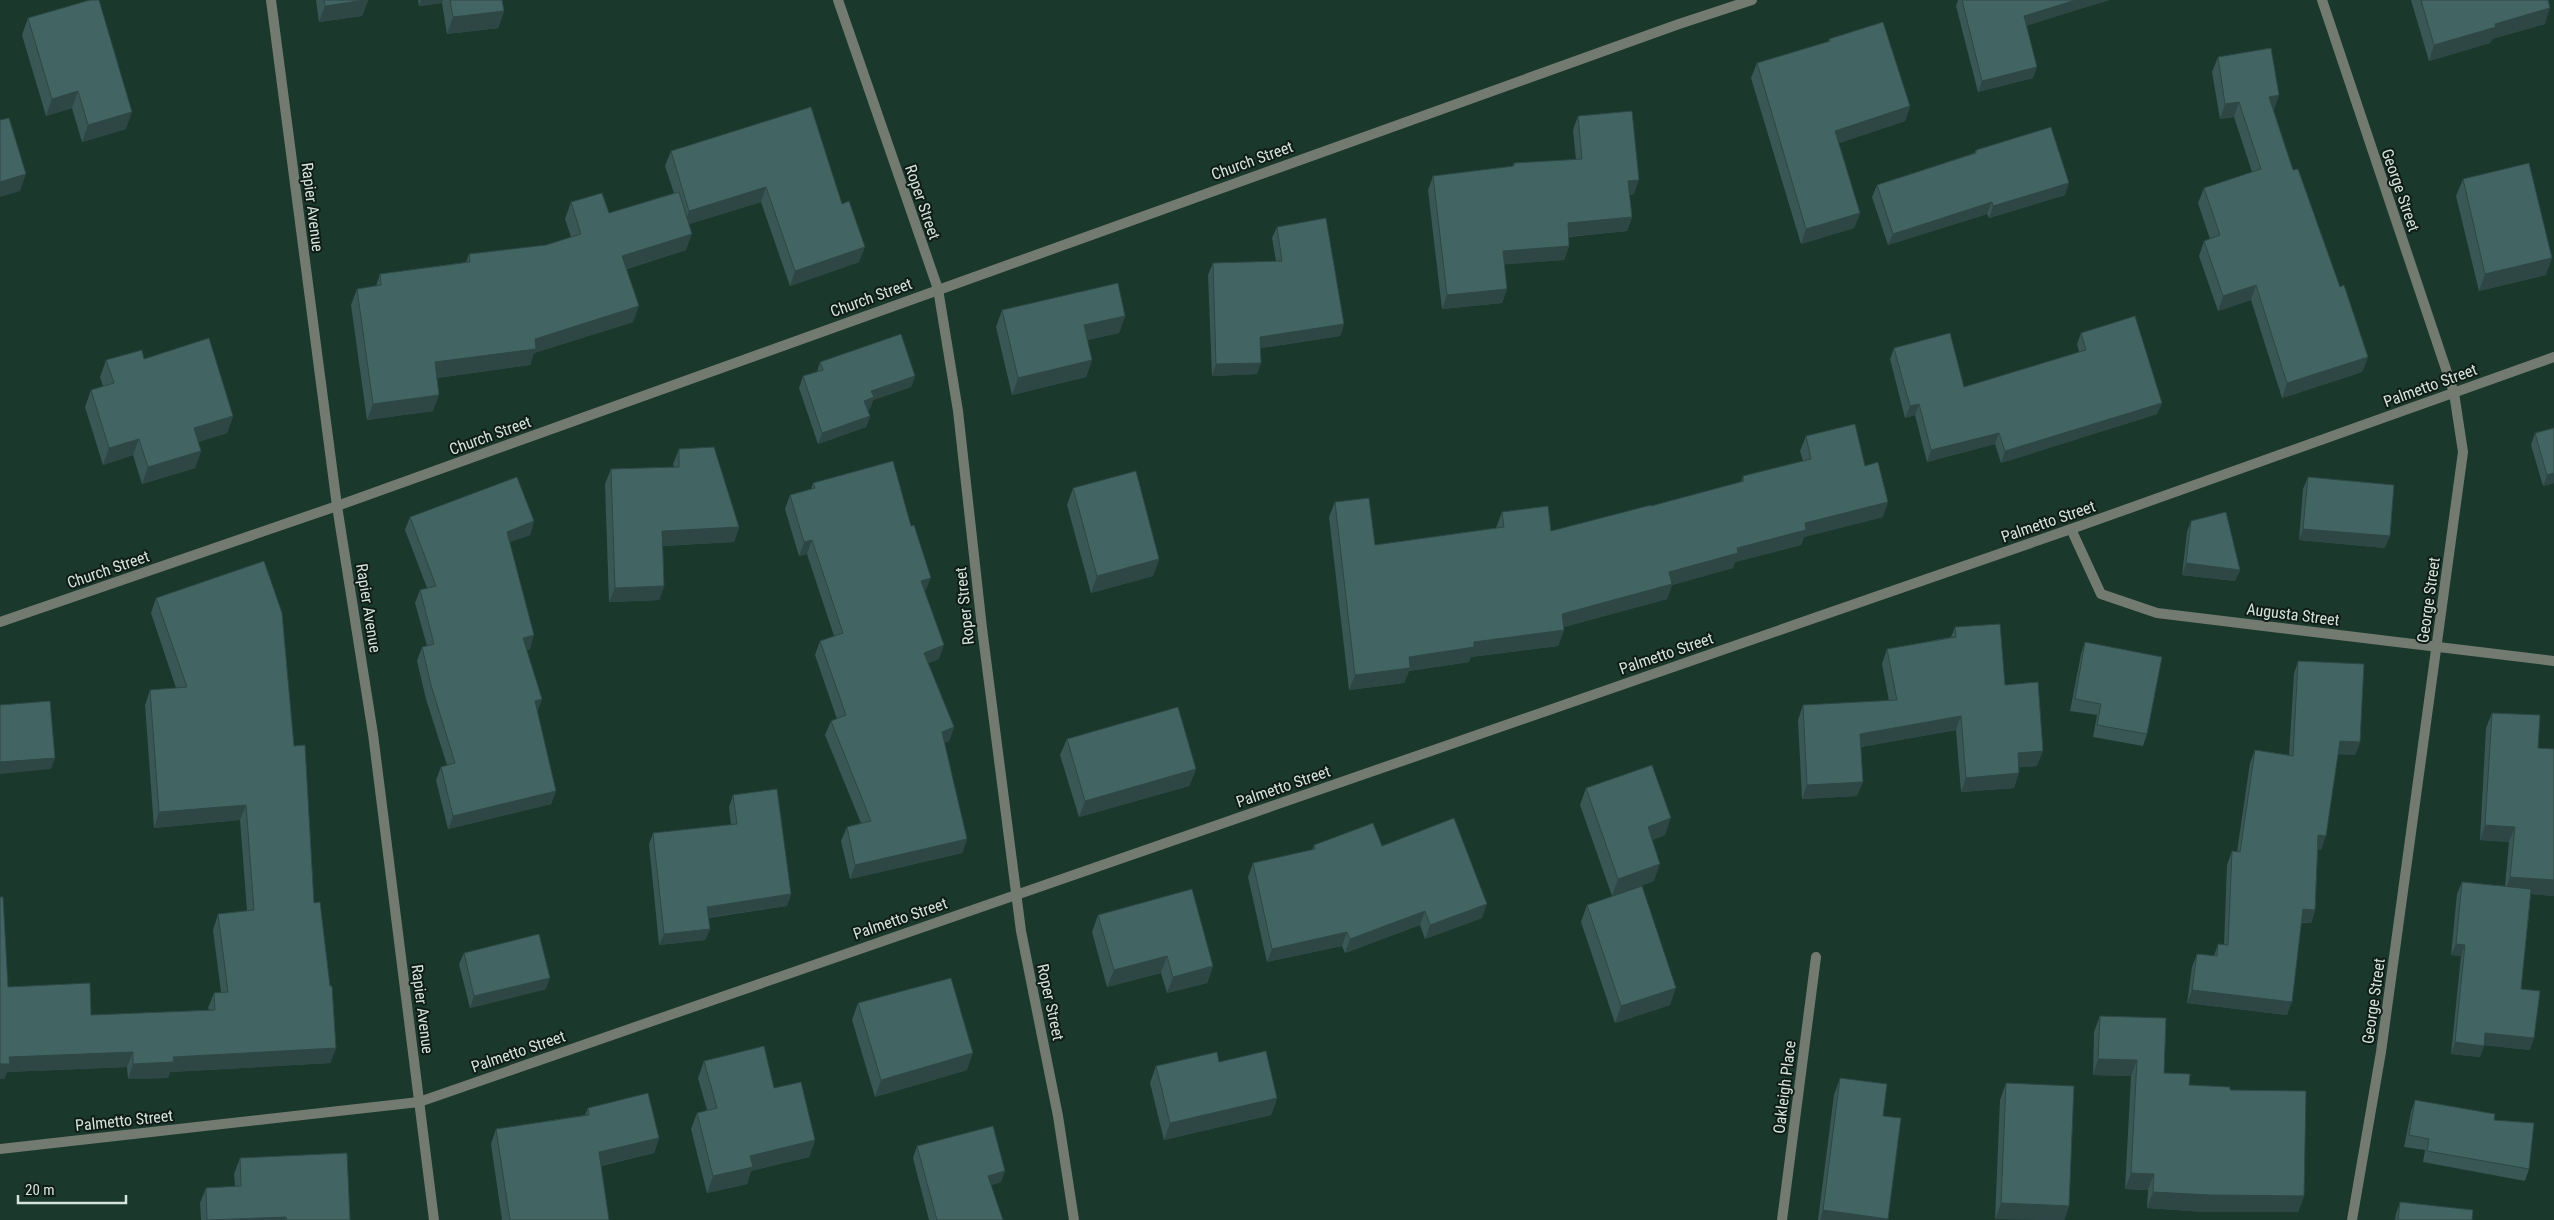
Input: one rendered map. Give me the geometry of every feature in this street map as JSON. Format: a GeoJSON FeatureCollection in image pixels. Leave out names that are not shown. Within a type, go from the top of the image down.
{"type":"FeatureCollection","features":[{"type":"Feature","properties":{"kind":"street","name":"Rapier Avenue"},"geometry":{"type":"LineString","coordinates":[[271,0],[337,506],[373,734],[434,1220]]}},
{"type":"Feature","properties":{"kind":"street","name":"Roper Street"},"geometry":{"type":"LineString","coordinates":[[838,0],[938,289],[958,411],[982,628],[1021,931],[1058,1116],[1074,1220]]}},
{"type":"Feature","properties":{"kind":"street","name":"Church Street"},"geometry":{"type":"LineString","coordinates":[[0,622],[337,506],[1660,30],[1752,0]]}},
{"type":"Feature","properties":{"kind":"street","name":"George Street"},"geometry":{"type":"LineString","coordinates":[[2322,0],[2454,393],[2463,452],[2381,1052],[2352,1220]]}},
{"type":"Feature","properties":{"kind":"street","name":"Palmetto Street"},"geometry":{"type":"LineString","coordinates":[[0,1150],[419,1102],[2071,529],[2554,357]]}},
{"type":"Feature","properties":{"kind":"street","name":"Augusta Street"},"geometry":{"type":"LineString","coordinates":[[2071,529],[2101,594],[2157,613],[2554,661]]}},
{"type":"Feature","properties":{"kind":"street","name":"Oakleigh Place"},"geometry":{"type":"LineString","coordinates":[[1782,1220],[1816,957]]}},
{"type":"Feature","properties":{"kind":"building"},"geometry":{"type":"Polygon","coordinates":[[[90,0],[99,0],[132,112],[88,125],[78,91],[52,99],[28,18],[90,0]]]}},
{"type":"Feature","properties":{"kind":"building"},"geometry":{"type":"Polygon","coordinates":[[[324,0],[365,0],[325,6],[324,0]]]}},
{"type":"Feature","properties":{"kind":"building"},"geometry":{"type":"Polygon","coordinates":[[[450,0],[502,0],[504,11],[453,17],[450,0]]]}},
{"type":"Feature","properties":{"kind":"building"},"geometry":{"type":"Polygon","coordinates":[[[1962,0],[2076,0],[2024,16],[2037,67],[1982,81],[1962,0]]]}},
{"type":"Feature","properties":{"kind":"building"},"geometry":{"type":"Polygon","coordinates":[[[2421,0],[2548,0],[2550,8],[2495,24],[2496,27],[2434,45],[2421,0]]]}},
{"type":"Feature","properties":{"kind":"building"},"geometry":{"type":"Polygon","coordinates":[[[1883,22],[1910,106],[1835,131],[1860,213],[1806,229],[1757,63],[1830,41],[1829,39],[1883,22]]]}},
{"type":"Feature","properties":{"kind":"building"},"geometry":{"type":"Polygon","coordinates":[[[2271,48],[2279,95],[2269,97],[2293,170],[2298,169],[2340,287],[2344,285],[2368,357],[2287,383],[2256,285],[2223,296],[2204,241],[2220,235],[2204,188],[2261,169],[2239,102],[2225,104],[2218,57],[2271,48]]]}},
{"type":"Feature","properties":{"kind":"building"},"geometry":{"type":"Polygon","coordinates":[[[811,107],[842,204],[849,201],[865,247],[795,271],[766,187],[689,211],[671,151],[811,107]]]}},
{"type":"Feature","properties":{"kind":"building"},"geometry":{"type":"Polygon","coordinates":[[[1632,111],[1639,180],[1628,181],[1632,217],[1568,223],[1569,246],[1503,251],[1507,289],[1447,295],[1433,176],[1514,166],[1514,163],[1582,159],[1578,116],[1632,111]]]}},
{"type":"Feature","properties":{"kind":"building"},"geometry":{"type":"Polygon","coordinates":[[[9,118],[26,174],[0,182],[0,120],[9,118]]]}},
{"type":"Feature","properties":{"kind":"building"},"geometry":{"type":"Polygon","coordinates":[[[2051,127],[2069,183],[1993,206],[1992,202],[1893,234],[1877,185],[1976,153],[1976,150],[2051,127]]]}},
{"type":"Feature","properties":{"kind":"building"},"geometry":{"type":"Polygon","coordinates":[[[2529,163],[2552,258],[2485,274],[2463,179],[2529,163]]]}},
{"type":"Feature","properties":{"kind":"building"},"geometry":{"type":"Polygon","coordinates":[[[679,192],[692,234],[622,256],[639,306],[535,339],[536,349],[435,362],[439,395],[373,404],[357,289],[381,285],[380,274],[470,262],[469,254],[546,245],[581,234],[571,202],[602,193],[609,213],[679,192]]]}},
{"type":"Feature","properties":{"kind":"building"},"geometry":{"type":"Polygon","coordinates":[[[1326,218],[1344,324],[1260,337],[1261,363],[1216,364],[1213,263],[1282,261],[1277,227],[1326,218]]]}},
{"type":"Feature","properties":{"kind":"building"},"geometry":{"type":"Polygon","coordinates":[[[1118,283],[1125,316],[1084,325],[1092,360],[1018,378],[1002,310],[1118,283]]]}},
{"type":"Feature","properties":{"kind":"building"},"geometry":{"type":"Polygon","coordinates":[[[2135,316],[2162,403],[2005,451],[1999,433],[1931,450],[1919,404],[1910,406],[1894,348],[1950,333],[1964,387],[2086,350],[2081,333],[2135,316]]]}},
{"type":"Feature","properties":{"kind":"building"},"geometry":{"type":"Polygon","coordinates":[[[901,334],[915,376],[871,391],[874,397],[864,401],[870,416],[822,433],[803,376],[823,370],[820,362],[901,334]]]}},
{"type":"Feature","properties":{"kind":"building"},"geometry":{"type":"Polygon","coordinates":[[[209,338],[233,416],[194,428],[201,451],[148,467],[139,439],[109,448],[91,390],[114,383],[106,360],[142,350],[144,359],[209,338]]]}},
{"type":"Feature","properties":{"kind":"building"},"geometry":{"type":"Polygon","coordinates":[[[1855,424],[1865,466],[1878,462],[1888,502],[1805,523],[1806,530],[1737,548],[1738,553],[1669,572],[1672,584],[1562,614],[1564,630],[1474,642],[1474,647],[1409,657],[1410,668],[1355,675],[1335,502],[1369,498],[1375,545],[1504,527],[1502,512],[1548,506],[1551,531],[1744,481],[1743,476],[1811,459],[1806,436],[1855,424]]]}},
{"type":"Feature","properties":{"kind":"building"},"geometry":{"type":"Polygon","coordinates":[[[2554,428],[2554,473],[2547,475],[2535,433],[2554,428]]]}},
{"type":"Feature","properties":{"kind":"building"},"geometry":{"type":"Polygon","coordinates":[[[714,447],[739,527],[662,531],[664,586],[615,588],[611,469],[679,467],[679,449],[714,447]]]}},
{"type":"Feature","properties":{"kind":"building"},"geometry":{"type":"Polygon","coordinates":[[[893,461],[911,526],[914,525],[931,578],[921,581],[944,645],[924,653],[954,727],[942,732],[967,839],[855,865],[847,827],[871,821],[831,721],[846,715],[820,641],[843,633],[812,540],[804,542],[790,495],[815,488],[813,483],[893,461]]]}},
{"type":"Feature","properties":{"kind":"building"},"geometry":{"type":"Polygon","coordinates":[[[1136,471],[1159,559],[1097,576],[1073,488],[1136,471]]]}},
{"type":"Feature","properties":{"kind":"building"},"geometry":{"type":"Polygon","coordinates":[[[517,477],[534,521],[507,532],[534,635],[523,638],[542,699],[535,701],[556,791],[453,816],[441,767],[455,763],[431,685],[422,647],[434,644],[420,590],[436,586],[410,517],[517,477]]]}},
{"type":"Feature","properties":{"kind":"building"},"geometry":{"type":"Polygon","coordinates":[[[2308,477],[2394,485],[2390,536],[2303,529],[2308,477]]]}},
{"type":"Feature","properties":{"kind":"building"},"geometry":{"type":"Polygon","coordinates":[[[2226,512],[2240,570],[2186,563],[2191,521],[2226,512]]]}},
{"type":"Feature","properties":{"kind":"building"},"geometry":{"type":"Polygon","coordinates":[[[264,561],[282,613],[294,746],[305,745],[314,903],[320,902],[330,986],[332,986],[336,1048],[173,1057],[174,1062],[133,1064],[133,1052],[9,1057],[10,1064],[0,1064],[0,897],[3,897],[8,987],[90,983],[91,1015],[215,1010],[214,993],[228,992],[218,914],[254,910],[246,805],[159,812],[150,690],[187,687],[156,598],[264,561]]]}},
{"type":"Feature","properties":{"kind":"building"},"geometry":{"type":"Polygon","coordinates":[[[2000,624],[2005,685],[2038,682],[2043,751],[2018,753],[2019,773],[1966,778],[1961,716],[1860,734],[1863,782],[1807,785],[1803,705],[1897,700],[1887,649],[1956,637],[1955,627],[2000,624]]]}},
{"type":"Feature","properties":{"kind":"building"},"geometry":{"type":"Polygon","coordinates":[[[2085,642],[2162,657],[2147,734],[2097,725],[2101,704],[2075,699],[2085,642]]]}},
{"type":"Feature","properties":{"kind":"building"},"geometry":{"type":"Polygon","coordinates":[[[2298,661],[2364,664],[2360,742],[2340,741],[2326,836],[2318,835],[2315,910],[2303,909],[2292,1002],[2192,990],[2197,954],[2217,956],[2218,944],[2228,945],[2232,851],[2240,852],[2255,750],[2293,756],[2298,661]]]}},
{"type":"Feature","properties":{"kind":"building"},"geometry":{"type":"Polygon","coordinates":[[[50,701],[55,758],[0,762],[0,705],[50,701]]]}},
{"type":"Feature","properties":{"kind":"building"},"geometry":{"type":"Polygon","coordinates":[[[1178,707],[1196,769],[1085,801],[1067,739],[1178,707]]]}},
{"type":"Feature","properties":{"kind":"building"},"geometry":{"type":"Polygon","coordinates":[[[2492,713],[2540,715],[2538,748],[2554,749],[2554,880],[2510,877],[2515,827],[2485,825],[2492,713]]]}},
{"type":"Feature","properties":{"kind":"building"},"geometry":{"type":"Polygon","coordinates":[[[1652,765],[1671,818],[1648,827],[1660,864],[1618,879],[1586,788],[1652,765]]]}},
{"type":"Feature","properties":{"kind":"building"},"geometry":{"type":"Polygon","coordinates":[[[777,789],[791,894],[707,907],[710,929],[664,934],[653,833],[737,824],[733,795],[777,789]]]}},
{"type":"Feature","properties":{"kind":"building"},"geometry":{"type":"Polygon","coordinates":[[[1454,818],[1487,904],[1430,925],[1425,911],[1350,939],[1347,932],[1272,949],[1253,863],[1315,849],[1314,845],[1373,823],[1382,846],[1454,818]]]}},
{"type":"Feature","properties":{"kind":"building"},"geometry":{"type":"Polygon","coordinates":[[[2462,882],[2531,889],[2521,989],[2540,991],[2534,1038],[2485,1033],[2484,1046],[2455,1042],[2465,945],[2456,944],[2462,882]]]}},
{"type":"Feature","properties":{"kind":"building"},"geometry":{"type":"Polygon","coordinates":[[[1642,886],[1676,988],[1621,1006],[1587,905],[1642,886]]]}},
{"type":"Feature","properties":{"kind":"building"},"geometry":{"type":"Polygon","coordinates":[[[1192,889],[1213,966],[1173,977],[1167,956],[1114,970],[1098,915],[1192,889]]]}},
{"type":"Feature","properties":{"kind":"building"},"geometry":{"type":"Polygon","coordinates":[[[539,934],[550,978],[474,996],[464,953],[539,934]]]}},
{"type":"Feature","properties":{"kind":"building"},"geometry":{"type":"Polygon","coordinates":[[[951,978],[973,1053],[881,1080],[858,1003],[951,978]]]}},
{"type":"Feature","properties":{"kind":"building"},"geometry":{"type":"Polygon","coordinates":[[[2100,1016],[2166,1018],[2164,1073],[2190,1074],[2189,1085],[2230,1087],[2230,1090],[2306,1091],[2304,1196],[2153,1192],[2154,1174],[2131,1173],[2137,1060],[2098,1059],[2100,1016]]]}},
{"type":"Feature","properties":{"kind":"building"},"geometry":{"type":"Polygon","coordinates":[[[764,1046],[774,1088],[801,1082],[815,1140],[750,1156],[753,1167],[713,1176],[697,1113],[717,1108],[704,1061],[764,1046]]]}},
{"type":"Feature","properties":{"kind":"building"},"geometry":{"type":"Polygon","coordinates":[[[1266,1051],[1277,1098],[1170,1123],[1156,1066],[1217,1052],[1219,1062],[1266,1051]]]}},
{"type":"Feature","properties":{"kind":"building"},"geometry":{"type":"Polygon","coordinates":[[[1840,1078],[1887,1084],[1883,1116],[1901,1118],[1888,1219],[1823,1210],[1840,1078]]]}},
{"type":"Feature","properties":{"kind":"building"},"geometry":{"type":"Polygon","coordinates":[[[2006,1083],[2074,1086],[2069,1206],[2001,1203],[2006,1083]]]}},
{"type":"Feature","properties":{"kind":"building"},"geometry":{"type":"Polygon","coordinates":[[[648,1093],[659,1138],[599,1152],[609,1220],[510,1220],[496,1129],[589,1115],[588,1108],[648,1093]]]}},
{"type":"Feature","properties":{"kind":"building"},"geometry":{"type":"Polygon","coordinates":[[[2415,1100],[2495,1114],[2494,1120],[2534,1123],[2529,1169],[2427,1151],[2429,1139],[2409,1135],[2415,1100]]]}},
{"type":"Feature","properties":{"kind":"building"},"geometry":{"type":"Polygon","coordinates":[[[993,1126],[1005,1171],[988,1176],[1003,1220],[937,1220],[917,1146],[993,1126]]]}},
{"type":"Feature","properties":{"kind":"building"},"geometry":{"type":"Polygon","coordinates":[[[347,1153],[350,1220],[287,1220],[286,1217],[207,1220],[206,1188],[241,1186],[240,1158],[347,1153]]]}},
{"type":"Feature","properties":{"kind":"building"},"geometry":{"type":"Polygon","coordinates":[[[2400,1202],[2473,1210],[2472,1220],[2398,1220],[2400,1202]]]}}]}
